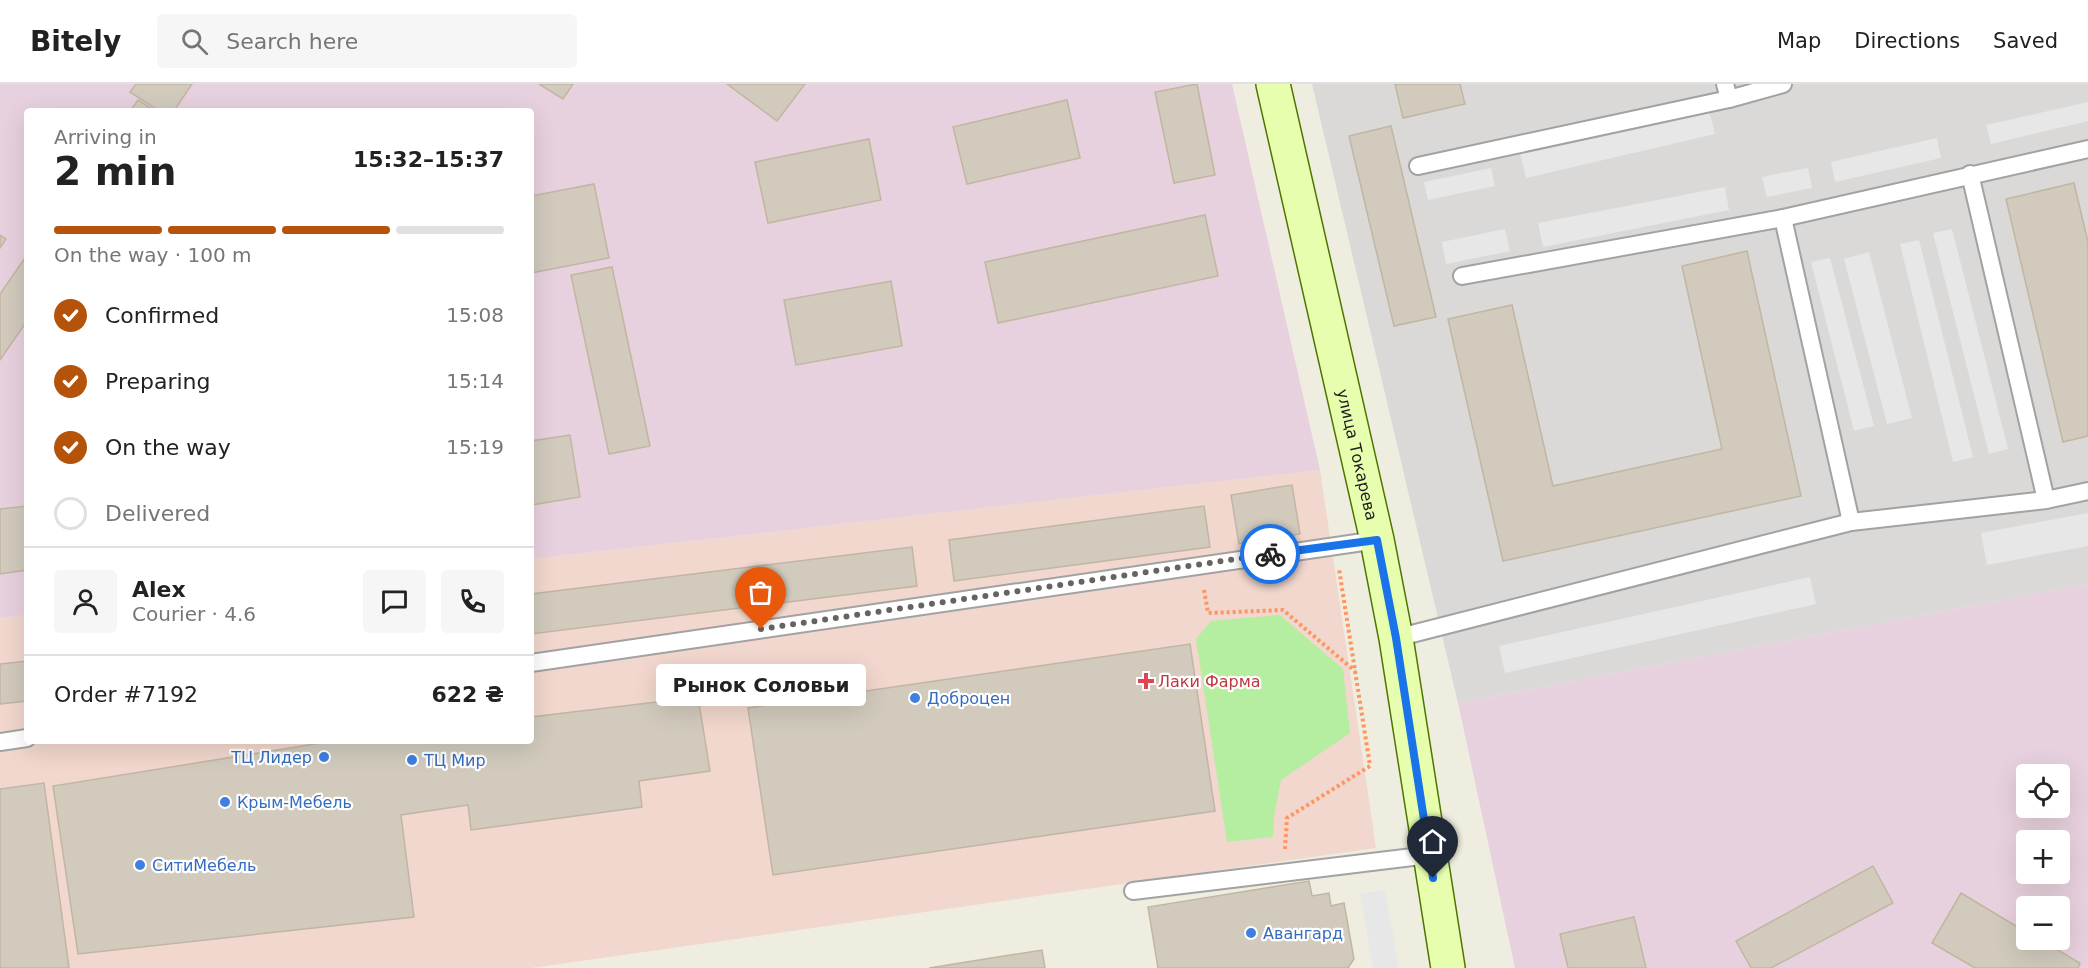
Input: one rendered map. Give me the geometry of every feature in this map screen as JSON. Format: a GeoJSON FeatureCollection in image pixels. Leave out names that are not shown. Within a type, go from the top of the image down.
{"type":"FeatureCollection","features":[{"type":"Feature","properties":{"kind":"street","name":"улица Токарева"},"geometry":{"type":"LineString","coordinates":[[1274,84],[1377,540],[1396,638],[1448,968]]}},
{"type":"Feature","properties":{"kind":"lane"},"geometry":{"type":"LineString","coordinates":[[1418,166],[1727,91],[1784,84]]}},
{"type":"Feature","properties":{"kind":"lane"},"geometry":{"type":"LineString","coordinates":[[1462,276],[1783,218],[2088,149]]}},
{"type":"Feature","properties":{"kind":"lane"},"geometry":{"type":"LineString","coordinates":[[1970,174],[2046,500]]}},
{"type":"Feature","properties":{"kind":"lane"},"geometry":{"type":"LineString","coordinates":[[1783,218],[1851,522]]}},
{"type":"Feature","properties":{"kind":"lane"},"geometry":{"type":"LineString","coordinates":[[1396,638],[1851,522],[2046,500],[2088,491]]}},
{"type":"Feature","properties":{"kind":"lane"},"geometry":{"type":"LineString","coordinates":[[534,663],[1377,540]]}},
{"type":"Feature","properties":{"kind":"lane"},"geometry":{"type":"LineString","coordinates":[[0,742],[24,738]]}},
{"type":"Feature","properties":{"kind":"lane"},"geometry":{"type":"LineString","coordinates":[[1133,891],[1429,855]]}},
{"type":"Feature","properties":{"kind":"path"},"geometry":{"type":"LineString","coordinates":[[1283,874],[1287,818],[1370,766],[1335,545]]}},
{"type":"Feature","properties":{"kind":"path"},"geometry":{"type":"LineString","coordinates":[[1199,565],[1208,613],[1283,610],[1355,672]]}},
{"type":"Feature","properties":{"kind":"shaded area"},"geometry":{"type":"Polygon","coordinates":[[[0,84],[1232,84],[1320,470],[534,559],[534,108],[24,108],[24,615],[0,618],[0,84]]]}},
{"type":"Feature","properties":{"kind":"shaded area"},"geometry":{"type":"Polygon","coordinates":[[[1312,84],[2088,84],[2088,584],[1458,703],[1312,84]]]}},
{"type":"Feature","properties":{"kind":"shaded area"},"geometry":{"type":"Polygon","coordinates":[[[2088,102],[2088,121],[1991,144],[1986,125],[2088,102]]]}},
{"type":"Feature","properties":{"kind":"shaded area"},"geometry":{"type":"Polygon","coordinates":[[[1709,110],[1715,134],[1526,178],[1520,153],[1709,110]]]}},
{"type":"Feature","properties":{"kind":"shaded area"},"geometry":{"type":"Polygon","coordinates":[[[1937,138],[1941,158],[1835,182],[1831,162],[1937,138]]]}},
{"type":"Feature","properties":{"kind":"shaded area"},"geometry":{"type":"Polygon","coordinates":[[[1491,168],[1495,186],[1428,200],[1424,182],[1491,168]]]}},
{"type":"Feature","properties":{"kind":"shaded area"},"geometry":{"type":"Polygon","coordinates":[[[1808,168],[1812,188],[1767,197],[1762,177],[1808,168]]]}},
{"type":"Feature","properties":{"kind":"shaded area"},"geometry":{"type":"Polygon","coordinates":[[[1725,187],[1729,210],[1543,247],[1538,223],[1725,187]]]}},
{"type":"Feature","properties":{"kind":"shaded area"},"geometry":{"type":"Polygon","coordinates":[[[1505,229],[1510,251],[1446,264],[1442,242],[1505,229]]]}},
{"type":"Feature","properties":{"kind":"shaded area"},"geometry":{"type":"Polygon","coordinates":[[[1952,229],[2008,449],[1989,454],[1933,233],[1952,229]]]}},
{"type":"Feature","properties":{"kind":"shaded area"},"geometry":{"type":"Polygon","coordinates":[[[1919,240],[1973,457],[1953,462],[1900,244],[1919,240]]]}},
{"type":"Feature","properties":{"kind":"shaded area"},"geometry":{"type":"Polygon","coordinates":[[[1869,252],[1912,418],[1887,424],[1844,259],[1869,252]]]}},
{"type":"Feature","properties":{"kind":"shaded area"},"geometry":{"type":"Polygon","coordinates":[[[1830,258],[1874,426],[1854,431],[1811,262],[1830,258]]]}},
{"type":"Feature","properties":{"kind":"shaded area"},"geometry":{"type":"Polygon","coordinates":[[[1320,470],[1376,848],[531,968],[0,968],[0,618],[24,615],[24,744],[534,744],[534,559],[1320,470]]]}},
{"type":"Feature","properties":{"kind":"shaded area"},"geometry":{"type":"Polygon","coordinates":[[[2088,513],[2088,546],[1987,565],[1981,533],[2088,513]]]}},
{"type":"Feature","properties":{"kind":"shaded area"},"geometry":{"type":"Polygon","coordinates":[[[1810,577],[1816,604],[1505,673],[1499,646],[1810,577]]]}},
{"type":"Feature","properties":{"kind":"shaded area"},"geometry":{"type":"Polygon","coordinates":[[[2088,584],[2088,968],[1515,968],[1458,703],[2088,584]]]}},
{"type":"Feature","properties":{"kind":"shaded area"},"geometry":{"type":"Polygon","coordinates":[[[1385,890],[1399,968],[1373,968],[1360,894],[1385,890]]]}},
{"type":"Feature","properties":{"kind":"green space"},"geometry":{"type":"Polygon","coordinates":[[[1280,615],[1343,669],[1350,733],[1281,780],[1274,816],[1273,837],[1227,842],[1196,639],[1211,621],[1280,615]]]}},
{"type":"Feature","properties":{"kind":"building"},"geometry":{"type":"Polygon","coordinates":[[[136,84],[192,84],[176,108],[154,108],[130,92],[136,84]]]}},
{"type":"Feature","properties":{"kind":"building"},"geometry":{"type":"Polygon","coordinates":[[[539,84],[573,84],[563,99],[539,84]]]}},
{"type":"Feature","properties":{"kind":"building"},"geometry":{"type":"Polygon","coordinates":[[[727,84],[805,84],[777,121],[727,84]]]}},
{"type":"Feature","properties":{"kind":"building"},"geometry":{"type":"Polygon","coordinates":[[[1197,84],[1215,175],[1174,183],[1155,92],[1197,84]]]}},
{"type":"Feature","properties":{"kind":"building"},"geometry":{"type":"Polygon","coordinates":[[[1395,84],[1460,84],[1465,104],[1403,118],[1395,84]]]}},
{"type":"Feature","properties":{"kind":"building"},"geometry":{"type":"Polygon","coordinates":[[[138,100],[150,108],[132,108],[138,100]]]}},
{"type":"Feature","properties":{"kind":"building"},"geometry":{"type":"Polygon","coordinates":[[[1067,100],[1080,158],[967,184],[953,127],[1067,100]]]}},
{"type":"Feature","properties":{"kind":"building"},"geometry":{"type":"Polygon","coordinates":[[[1391,126],[1436,317],[1394,326],[1349,136],[1391,126]]]}},
{"type":"Feature","properties":{"kind":"building"},"geometry":{"type":"Polygon","coordinates":[[[869,139],[881,200],[768,223],[755,162],[869,139]]]}},
{"type":"Feature","properties":{"kind":"building"},"geometry":{"type":"Polygon","coordinates":[[[2074,183],[2088,242],[2088,436],[2063,442],[2006,199],[2074,183]]]}},
{"type":"Feature","properties":{"kind":"building"},"geometry":{"type":"Polygon","coordinates":[[[594,184],[609,258],[534,272],[534,195],[594,184]]]}},
{"type":"Feature","properties":{"kind":"building"},"geometry":{"type":"Polygon","coordinates":[[[1205,215],[1218,276],[998,323],[985,262],[1205,215]]]}},
{"type":"Feature","properties":{"kind":"building"},"geometry":{"type":"Polygon","coordinates":[[[0,235],[6,239],[0,248],[0,235]]]}},
{"type":"Feature","properties":{"kind":"building"},"geometry":{"type":"Polygon","coordinates":[[[1747,251],[1801,496],[1503,561],[1448,319],[1512,305],[1553,486],[1722,449],[1682,266],[1747,251]]]}},
{"type":"Feature","properties":{"kind":"building"},"geometry":{"type":"Polygon","coordinates":[[[24,259],[24,325],[0,360],[0,294],[24,259]]]}},
{"type":"Feature","properties":{"kind":"building"},"geometry":{"type":"Polygon","coordinates":[[[612,267],[650,446],[609,454],[571,275],[612,267]]]}},
{"type":"Feature","properties":{"kind":"building"},"geometry":{"type":"Polygon","coordinates":[[[891,281],[902,346],[796,365],[784,300],[891,281]]]}},
{"type":"Feature","properties":{"kind":"building"},"geometry":{"type":"Polygon","coordinates":[[[570,435],[580,497],[534,505],[534,441],[570,435]]]}},
{"type":"Feature","properties":{"kind":"building"},"geometry":{"type":"Polygon","coordinates":[[[1292,485],[1300,534],[1239,544],[1231,495],[1292,485]]]}},
{"type":"Feature","properties":{"kind":"building"},"geometry":{"type":"Polygon","coordinates":[[[24,506],[24,570],[0,574],[0,509],[24,506]]]}},
{"type":"Feature","properties":{"kind":"building"},"geometry":{"type":"Polygon","coordinates":[[[1204,506],[1210,547],[954,581],[949,540],[1204,506]]]}},
{"type":"Feature","properties":{"kind":"building"},"geometry":{"type":"Polygon","coordinates":[[[912,547],[917,586],[534,634],[534,594],[912,547]]]}},
{"type":"Feature","properties":{"kind":"building"},"geometry":{"type":"Polygon","coordinates":[[[1190,644],[1215,811],[773,875],[748,708],[1190,644]]]}},
{"type":"Feature","properties":{"kind":"building"},"geometry":{"type":"Polygon","coordinates":[[[24,661],[24,701],[0,704],[0,664],[24,661]]]}},
{"type":"Feature","properties":{"kind":"building"},"geometry":{"type":"Polygon","coordinates":[[[698,697],[710,771],[639,781],[642,807],[471,830],[468,805],[401,815],[414,917],[78,954],[53,786],[314,744],[534,744],[534,717],[698,697]]]}},
{"type":"Feature","properties":{"kind":"building"},"geometry":{"type":"Polygon","coordinates":[[[44,783],[69,968],[0,968],[0,789],[44,783]]]}},
{"type":"Feature","properties":{"kind":"building"},"geometry":{"type":"Polygon","coordinates":[[[1873,866],[1893,903],[1771,968],[1751,968],[1736,941],[1873,866]]]}},
{"type":"Feature","properties":{"kind":"building","name":"Авангард"},"geometry":{"type":"Polygon","coordinates":[[[1309,881],[1312,896],[1329,893],[1331,906],[1344,903],[1354,959],[1348,968],[1158,968],[1148,907],[1309,881]]]}},
{"type":"Feature","properties":{"kind":"building"},"geometry":{"type":"Polygon","coordinates":[[[1961,893],[2016,926],[2016,950],[2058,950],[2080,963],[2078,968],[1975,968],[1932,943],[1961,893]]]}},
{"type":"Feature","properties":{"kind":"building"},"geometry":{"type":"Polygon","coordinates":[[[1634,917],[1646,968],[1568,968],[1560,934],[1634,917]]]}},
{"type":"Feature","properties":{"kind":"building"},"geometry":{"type":"Polygon","coordinates":[[[1042,950],[1045,968],[929,968],[1042,950]]]}},
{"type":"Feature","properties":{"kind":"way so far"},"geometry":{"type":"LineString","coordinates":[[761,629],[1270,554]]}},
{"type":"Feature","properties":{"kind":"place","name":"Рынок Соловьи"},"geometry":{"type":"Point","coordinates":[761,629]}},
{"type":"Feature","properties":{"kind":"place","name":"Лаки Фарма"},"geometry":{"type":"Point","coordinates":[1146,681]}},
{"type":"Feature","properties":{"kind":"place","name":"Доброцен"},"geometry":{"type":"Point","coordinates":[915,698]}},
{"type":"Feature","properties":{"kind":"place","name":"ТЦ Лидер"},"geometry":{"type":"Point","coordinates":[324,757]}},
{"type":"Feature","properties":{"kind":"place","name":"ТЦ Мир"},"geometry":{"type":"Point","coordinates":[412,760]}},
{"type":"Feature","properties":{"kind":"place","name":"Крым-Мебель"},"geometry":{"type":"Point","coordinates":[225,802]}},
{"type":"Feature","properties":{"kind":"place","name":"СитиМебель"},"geometry":{"type":"Point","coordinates":[140,865]}},
{"type":"Feature","properties":{"kind":"place","name":"Авангард"},"geometry":{"type":"Point","coordinates":[1251,933]}},
{"type":"Feature","properties":{"kind":"route"},"geometry":{"type":"LineString","coordinates":[[1270,554],[1377,540],[1396,638],[1433,878]]}}]}
